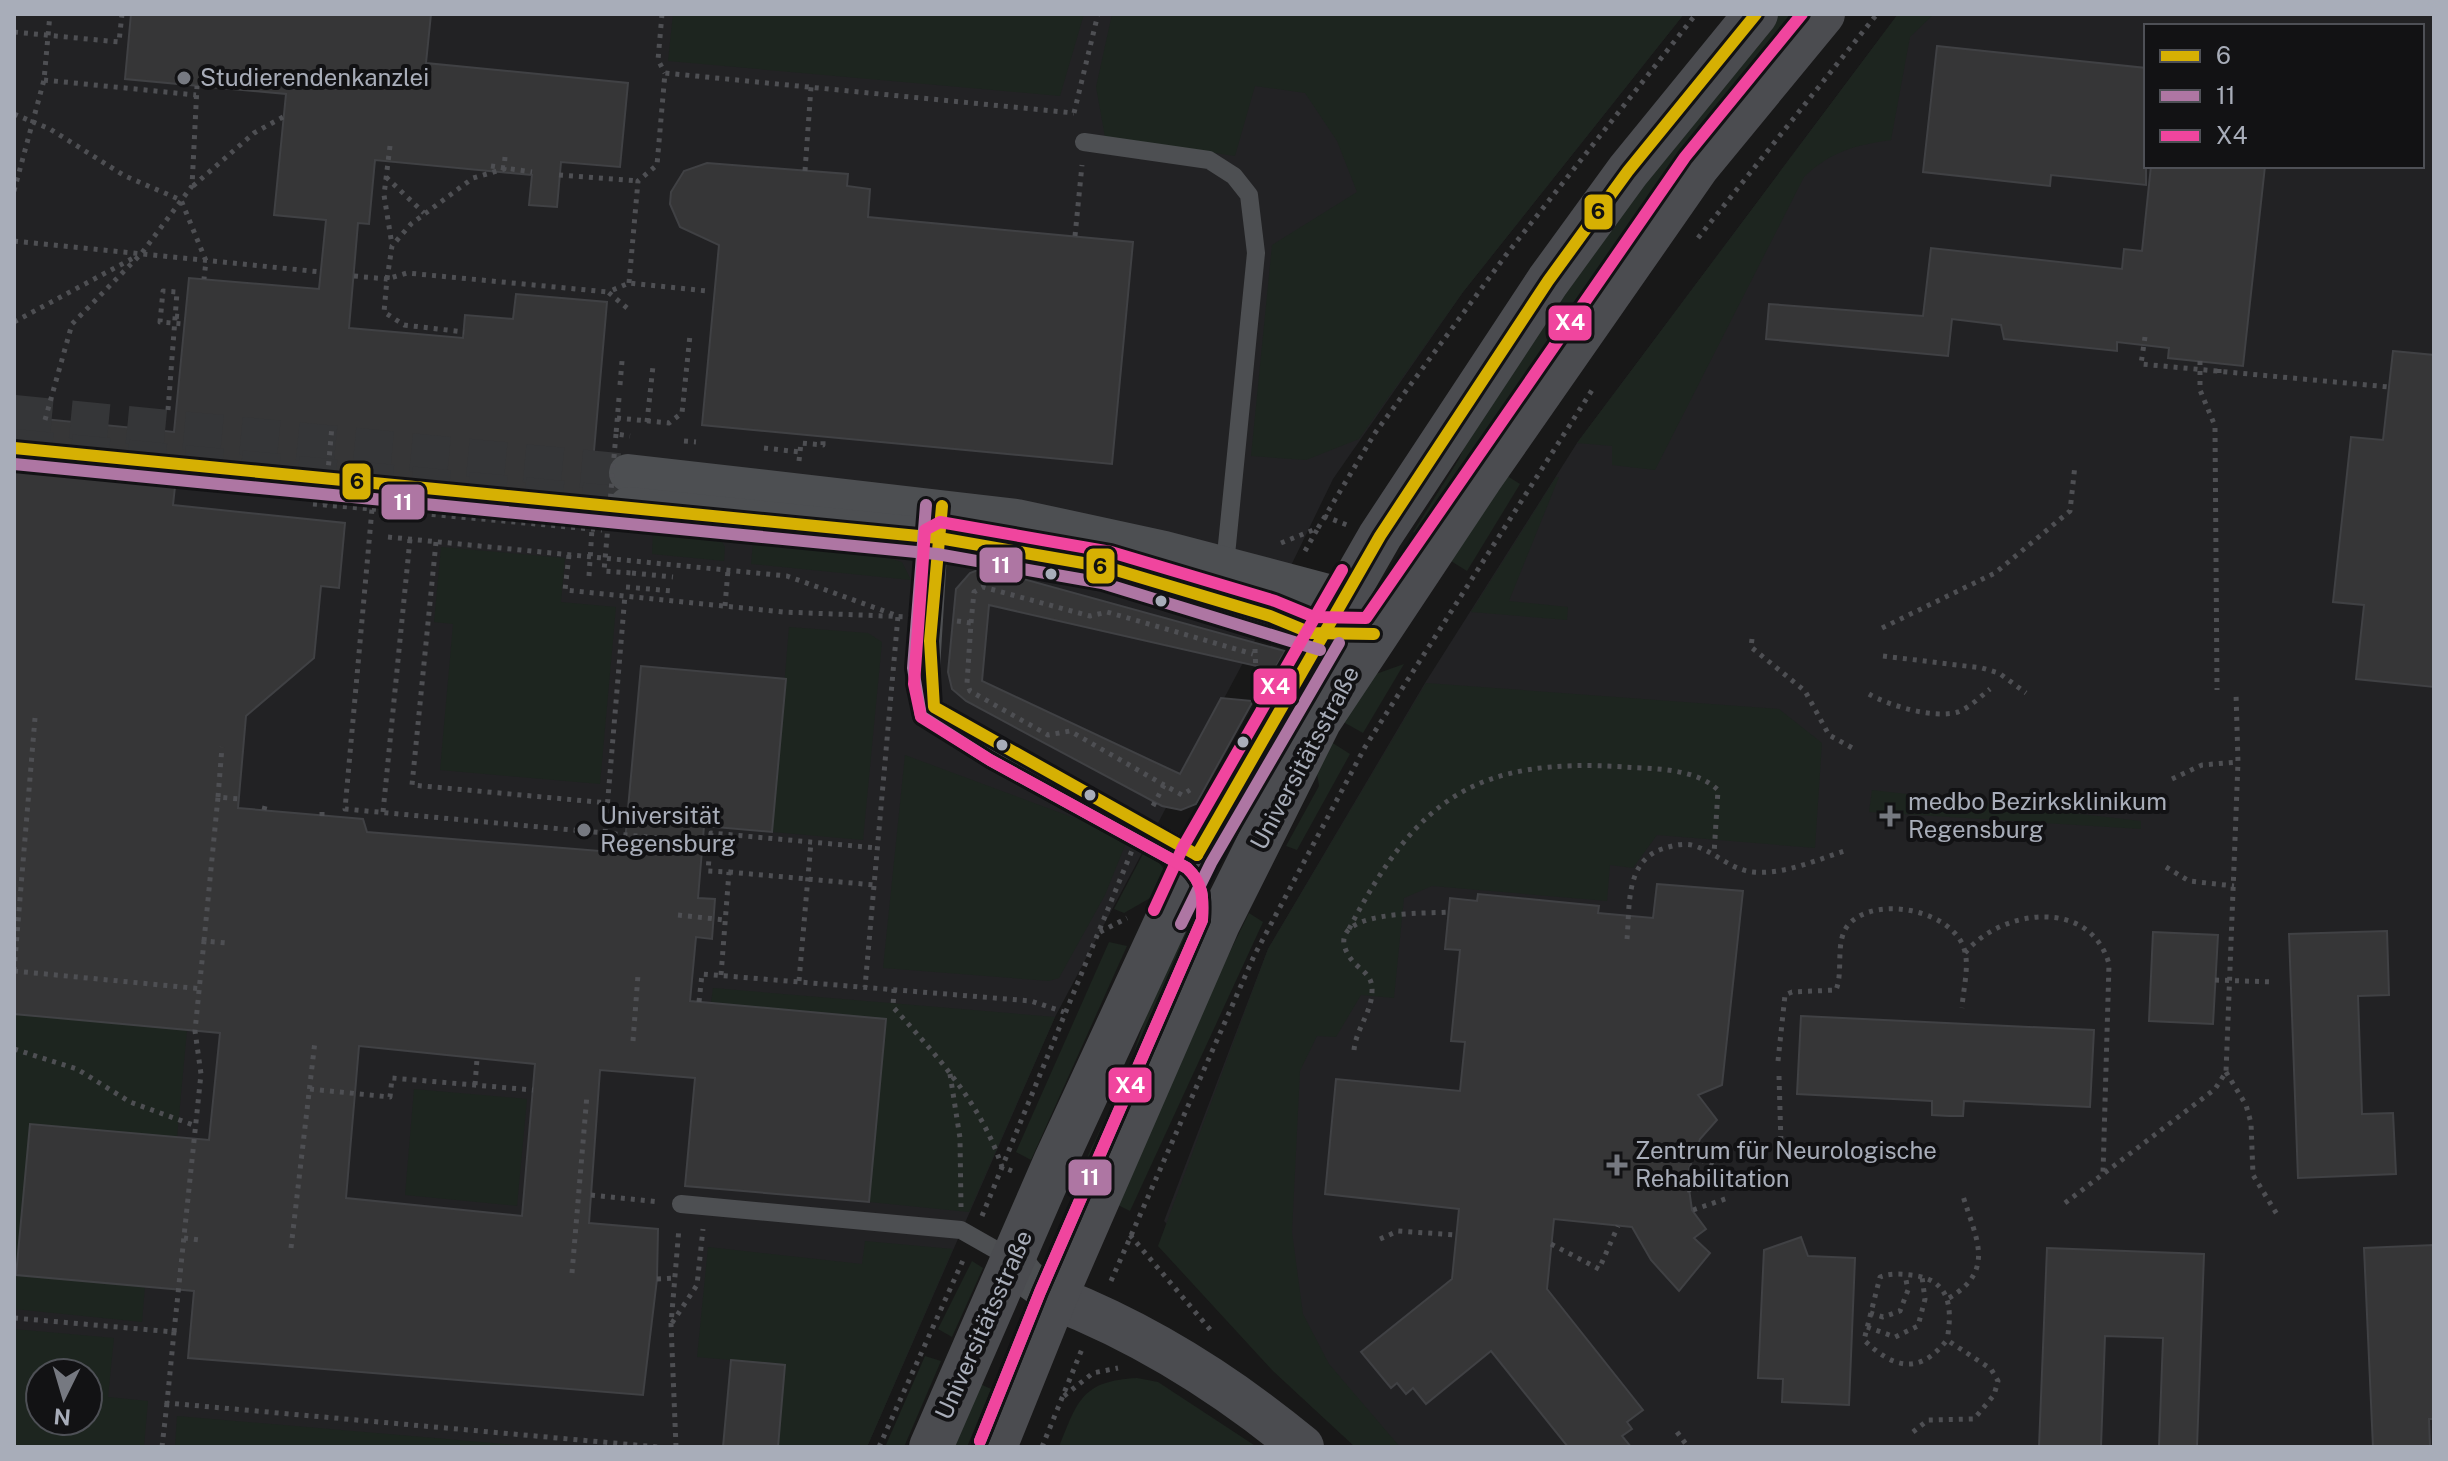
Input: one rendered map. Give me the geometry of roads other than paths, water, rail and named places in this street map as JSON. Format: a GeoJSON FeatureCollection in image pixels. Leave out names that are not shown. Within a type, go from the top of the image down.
{"type":"FeatureCollection","features":[{"type":"Feature","properties":{"kind":"street","name":"Universitätsstraße"},"geometry":{"type":"LineString","coordinates":[[931,1447],[1012,1259],[1197,855],[1380,536],[1548,281],[1628,171],[1756,14]]}},
{"type":"Feature","properties":{"kind":"street","name":"Universitätsstraße"},"geometry":{"type":"LineString","coordinates":[[995,1447],[1042,1390],[1055,1298],[1218,924],[1320,720],[1374,634],[1698,166],[1823,14]]}},
{"type":"Feature","properties":{"kind":"street"},"geometry":{"type":"LineString","coordinates":[[624,486],[940,522],[1095,533],[1225,565],[1374,634]]}},
{"type":"Feature","properties":{"kind":"street"},"geometry":{"type":"LineString","coordinates":[[940,522],[1270,616],[1334,617]]}},
{"type":"Feature","properties":{"kind":"street","name":"Universitätsstraße"},"geometry":{"type":"LineString","coordinates":[[1197,855],[1212,868],[1219,886],[1218,924]]}},
{"type":"Feature","properties":{"kind":"street"},"geometry":{"type":"LineString","coordinates":[[1012,1259],[1027,1278],[1055,1298],[1097,1314],[1240,1396],[1302,1447]]}},
{"type":"Feature","properties":{"kind":"lane"},"geometry":{"type":"LineString","coordinates":[[1084,142],[1209,160],[1234,176],[1249,195],[1256,253],[1225,565]]}},
{"type":"Feature","properties":{"kind":"lane"},"geometry":{"type":"LineString","coordinates":[[940,522],[930,685],[934,707],[1197,855]]}},
{"type":"Feature","properties":{"kind":"lane"},"geometry":{"type":"LineString","coordinates":[[681,1204],[968,1234],[1012,1259]]}},
{"type":"Feature","properties":{"kind":"tunnel"},"geometry":{"type":"LineString","coordinates":[[14,414],[628,473]]}},
{"type":"Feature","properties":{"kind":"tunnel"},"geometry":{"type":"LineString","coordinates":[[14,448],[628,506]]}},
{"type":"Feature","properties":{"kind":"place","name":"Studierendenkanzlei"},"geometry":{"type":"Point","coordinates":[184,78]}},
{"type":"Feature","properties":{"kind":"place","name":"medbo Bezirksklinikum Regensburg"},"geometry":{"type":"Point","coordinates":[1890,816]}},
{"type":"Feature","properties":{"kind":"place","name":"Universität Regensburg"},"geometry":{"type":"Point","coordinates":[584,830]}},
{"type":"Feature","properties":{"kind":"place","name":"Zentrum für Neurologische Rehabilitation"},"geometry":{"type":"Point","coordinates":[1617,1165]}}]}
